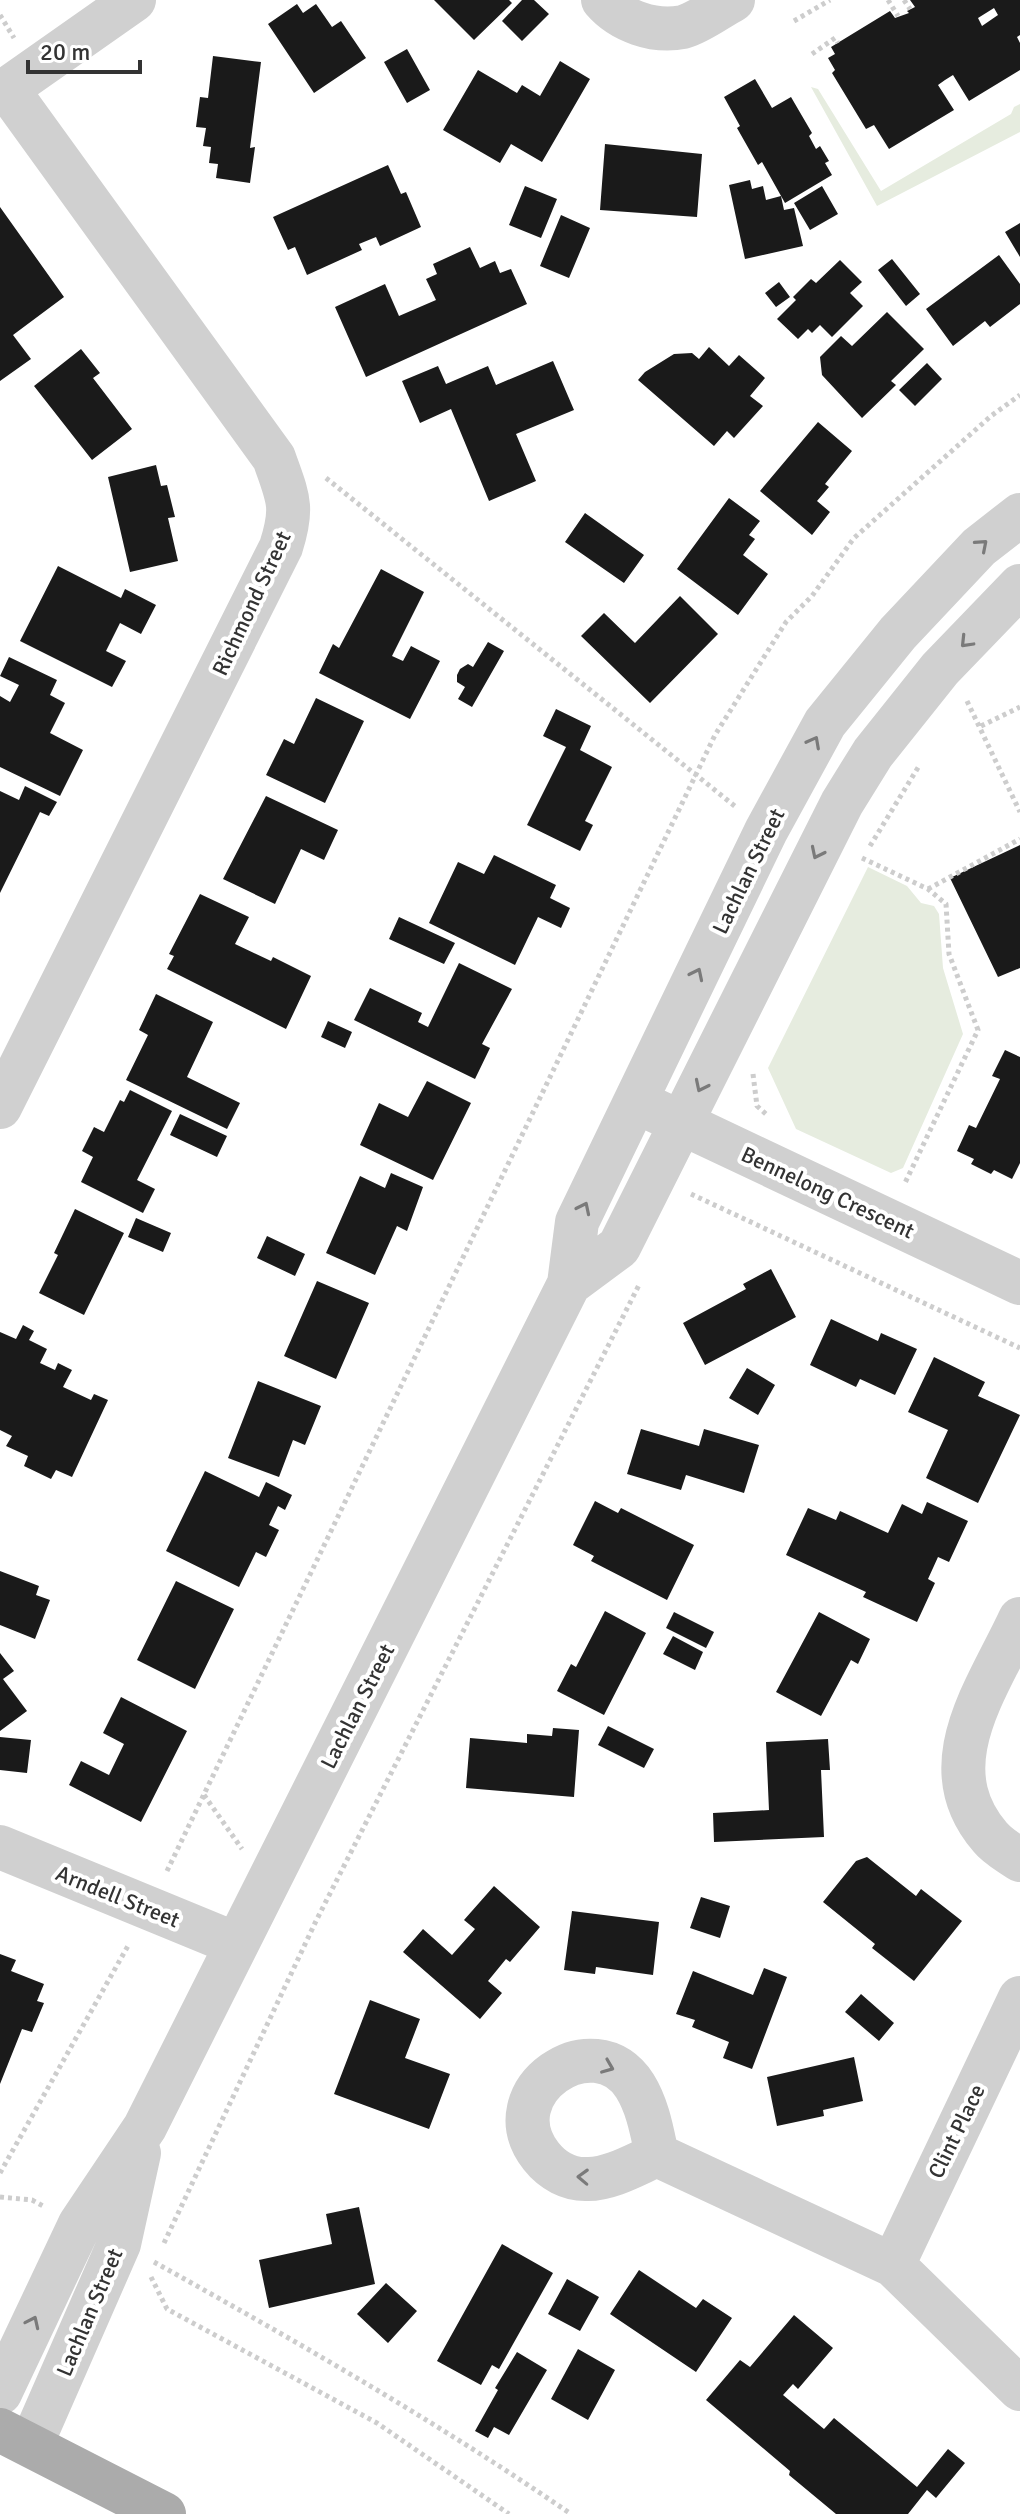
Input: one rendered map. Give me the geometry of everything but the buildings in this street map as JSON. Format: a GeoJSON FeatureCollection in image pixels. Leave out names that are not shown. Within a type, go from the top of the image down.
{"type":"FeatureCollection","features":[{"type":"Feature","properties":{"kind":"main road"},"geometry":{"type":"LineString","coordinates":[[15,2438],[164,2514]]}},
{"type":"Feature","properties":{"kind":"street"},"geometry":{"type":"LineString","coordinates":[[4,91],[134,0]]}},
{"type":"Feature","properties":{"kind":"street"},"geometry":{"type":"LineString","coordinates":[[603,0],[612,11],[634,23],[659,28],[684,26],[733,0]]}},
{"type":"Feature","properties":{"kind":"street","name":"Richmond Street"},"geometry":{"type":"LineString","coordinates":[[0,1107],[281,547],[290,519],[290,504],[274,458],[4,91]]}},
{"type":"Feature","properties":{"kind":"street","name":"Lachlan Street"},"geometry":{"type":"LineString","coordinates":[[0,2393],[80,2224],[145,2127],[569,1284],[577,1222],[766,831],[825,723],[908,622],[979,547],[1020,515]]}},
{"type":"Feature","properties":{"kind":"street","name":"Lachlan Street"},"geometry":{"type":"LineString","coordinates":[[569,1284],[619,1247],[842,803],[865,765],[940,669],[1020,586]]}},
{"type":"Feature","properties":{"kind":"street","name":"Bennelong Crescent"},"geometry":{"type":"LineString","coordinates":[[636,1101],[1020,1283]]}},
{"type":"Feature","properties":{"kind":"street"},"geometry":{"type":"LineString","coordinates":[[1020,1619],[966,1733],[961,1768],[968,1806],[992,1840],[1020,1860]]}},
{"type":"Feature","properties":{"kind":"street","name":"Arndell Street"},"geometry":{"type":"LineString","coordinates":[[0,1847],[236,1944]]}},
{"type":"Feature","properties":{"kind":"street","name":"Clint Place"},"geometry":{"type":"LineString","coordinates":[[893,2265],[1020,1998]]}},
{"type":"Feature","properties":{"kind":"street","name":"Lachlan Street"},"geometry":{"type":"LineString","coordinates":[[15,2438],[119,2244],[145,2127]]}},
{"type":"Feature","properties":{"kind":"street"},"geometry":{"type":"LineString","coordinates":[[657,2155],[893,2265],[1020,2389]]}},
{"type":"Feature","properties":{"kind":"path"},"geometry":{"type":"LineString","coordinates":[[794,21],[830,0]]}},
{"type":"Feature","properties":{"kind":"path"},"geometry":{"type":"LineString","coordinates":[[888,0],[898,16]]}},
{"type":"Feature","properties":{"kind":"path"},"geometry":{"type":"LineString","coordinates":[[904,0],[910,9]]}},
{"type":"Feature","properties":{"kind":"path"},"geometry":{"type":"LineString","coordinates":[[812,54],[835,38],[838,43]]}},
{"type":"Feature","properties":{"kind":"path"},"geometry":{"type":"LineString","coordinates":[[0,2173],[149,1909],[715,735],[786,622],[812,596],[854,538],[991,416],[1020,395]]}},
{"type":"Feature","properties":{"kind":"path"},"geometry":{"type":"LineString","coordinates":[[317,471],[697,775]]}},
{"type":"Feature","properties":{"kind":"path"},"geometry":{"type":"LineString","coordinates":[[967,701],[1020,812]]}},
{"type":"Feature","properties":{"kind":"path"},"geometry":{"type":"LineString","coordinates":[[981,726],[1020,707]]}},
{"type":"Feature","properties":{"kind":"path"},"geometry":{"type":"LineString","coordinates":[[857,869],[921,764]]}},
{"type":"Feature","properties":{"kind":"path"},"geometry":{"type":"LineString","coordinates":[[928,889],[1020,839]]}},
{"type":"Feature","properties":{"kind":"path"},"geometry":{"type":"LineString","coordinates":[[862,858],[928,889],[946,904],[949,954],[978,1030],[903,1189]]}},
{"type":"Feature","properties":{"kind":"path"},"geometry":{"type":"LineString","coordinates":[[752,1067],[757,1106],[778,1126]]}},
{"type":"Feature","properties":{"kind":"path"},"geometry":{"type":"LineString","coordinates":[[687,1192],[1020,1348]]}},
{"type":"Feature","properties":{"kind":"path"},"geometry":{"type":"LineString","coordinates":[[161,2248],[316,1921],[644,1276]]}},
{"type":"Feature","properties":{"kind":"path"},"geometry":{"type":"LineString","coordinates":[[204,1795],[244,1852]]}},
{"type":"Feature","properties":{"kind":"path"},"geometry":{"type":"LineString","coordinates":[[0,2197],[32,2200]]}},
{"type":"Feature","properties":{"kind":"path"},"geometry":{"type":"LineString","coordinates":[[155,2262],[335,2363],[504,2468],[571,2514]]}},
{"type":"Feature","properties":{"kind":"path"},"geometry":{"type":"LineString","coordinates":[[146,2268],[167,2309],[377,2423],[509,2514]]}},
{"type":"Feature","properties":{"kind":"shaded area"},"geometry":{"type":"Polygon","coordinates":[[[811,87],[818,89],[881,191],[1011,114],[1014,107],[1020,104],[1020,132],[877,206],[811,87]]]}},
{"type":"Feature","properties":{"kind":"shaded area"},"geometry":{"type":"Polygon","coordinates":[[[868,867],[907,886],[921,903],[934,906],[939,914],[943,968],[963,1034],[903,1168],[891,1173],[796,1129],[768,1068],[868,867]]]}}]}
